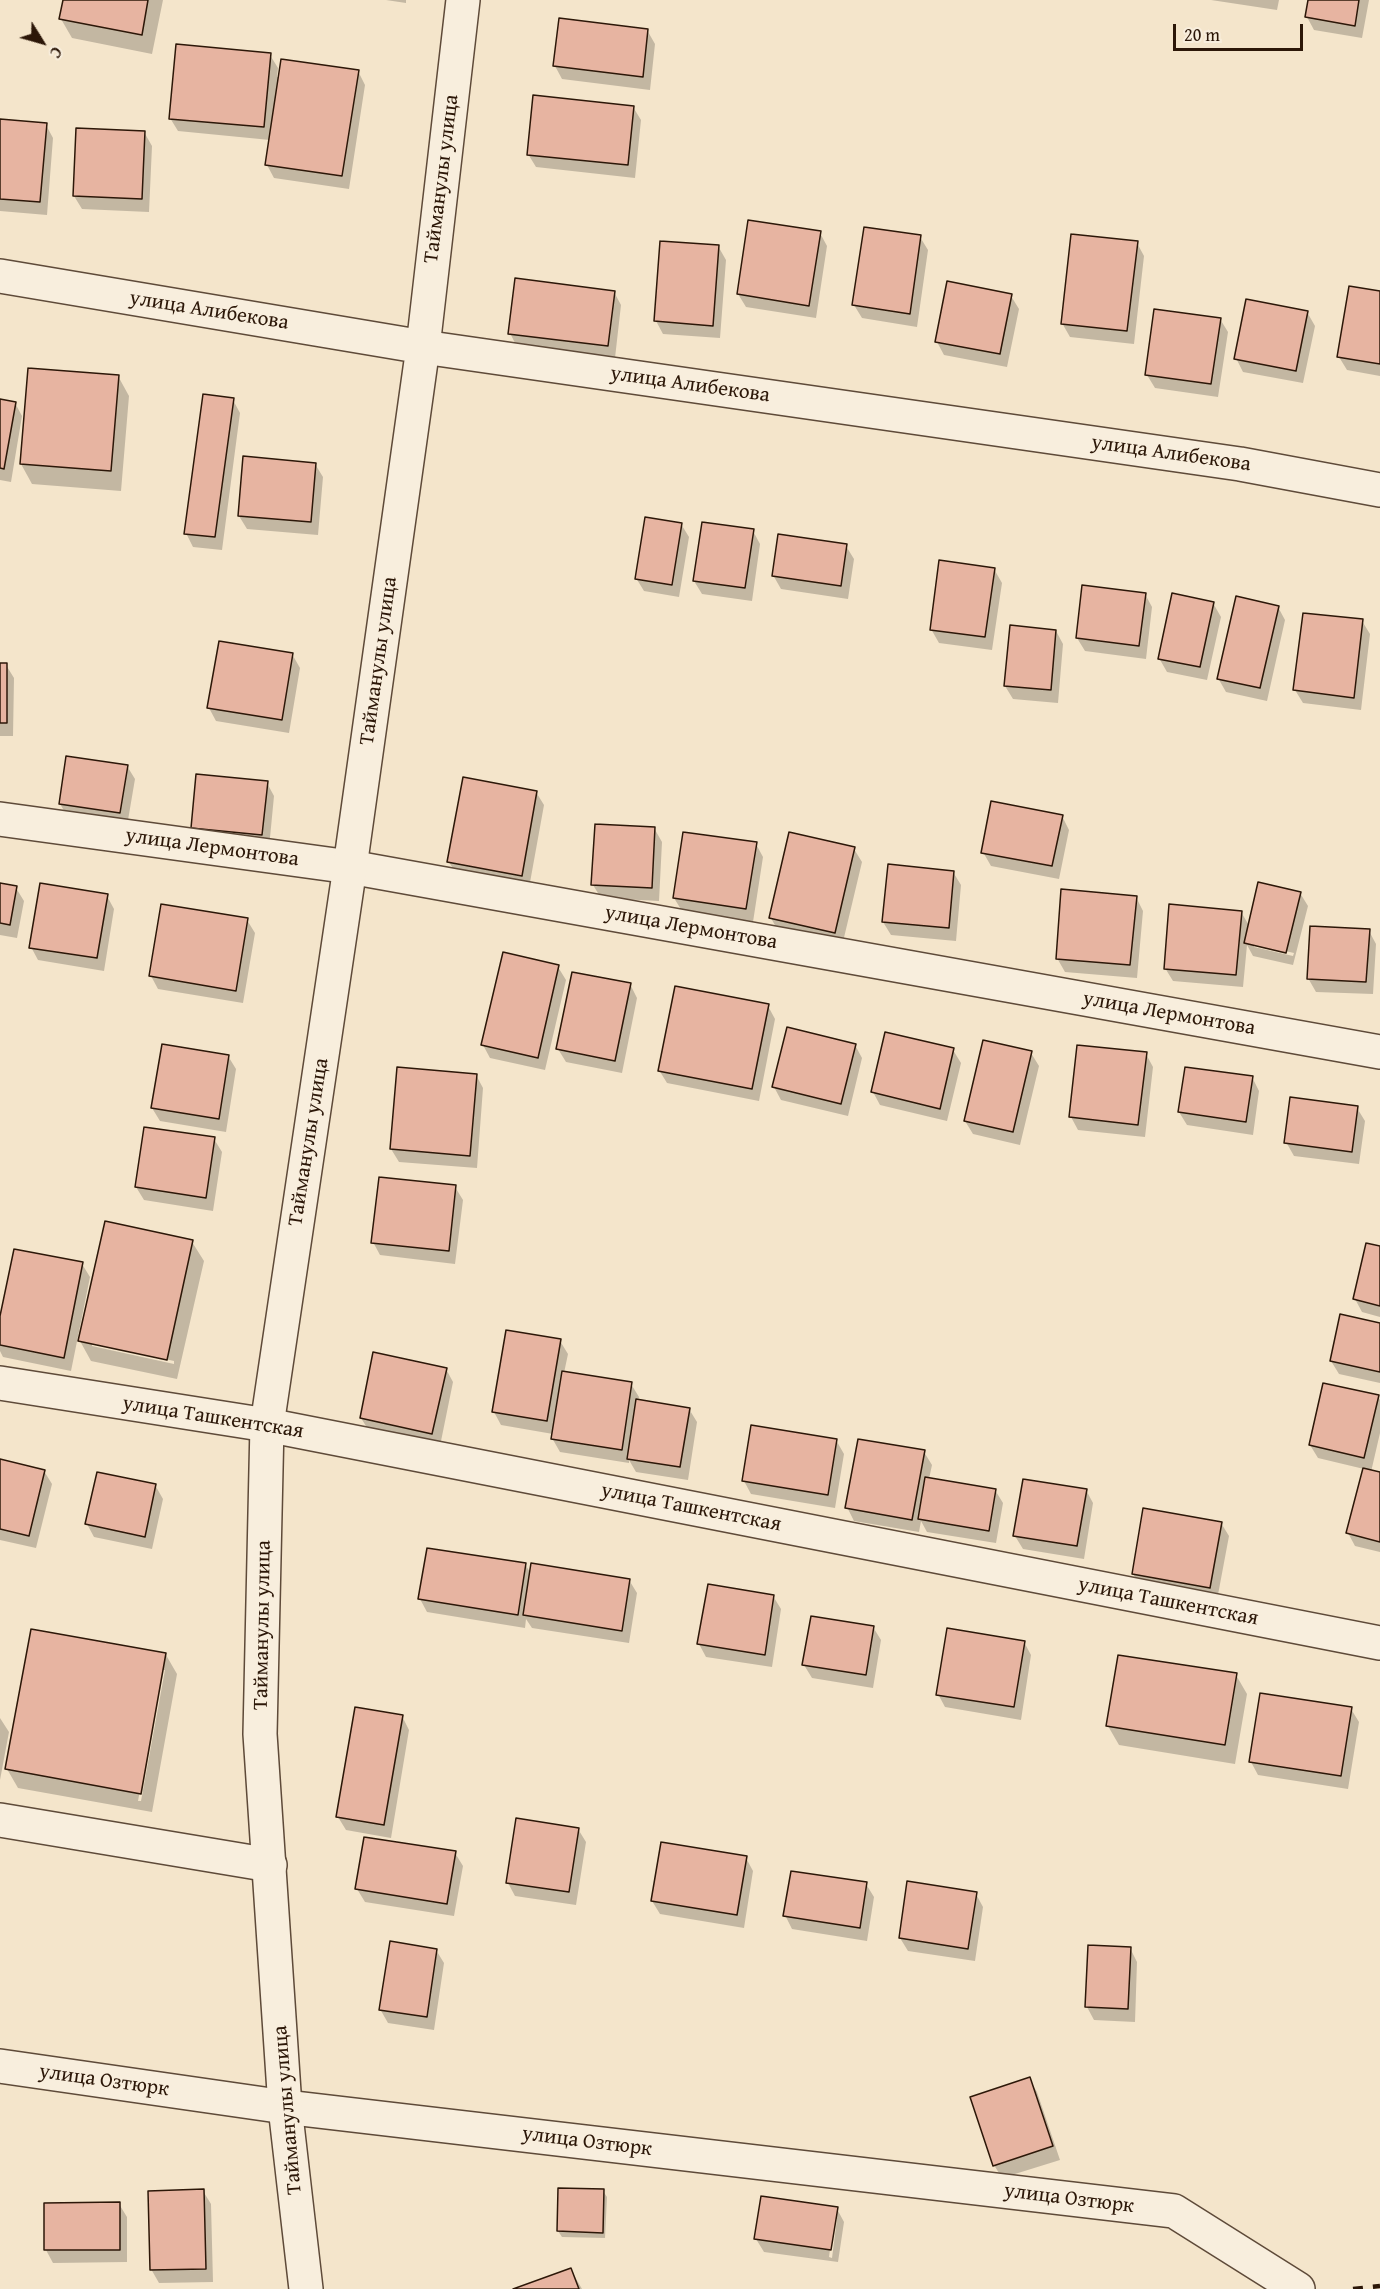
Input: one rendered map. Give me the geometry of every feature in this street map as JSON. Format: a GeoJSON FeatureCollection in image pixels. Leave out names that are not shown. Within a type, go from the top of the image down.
{"type":"FeatureCollection","features":[{"type":"Feature","properties":{"kind":"street","name":"Тайманулы улица"},"geometry":{"type":"LineString","coordinates":[[306,2289],[285,2107],[260,1734],[267,1425],[350,867],[423,346],[463,0]]}},
{"type":"Feature","properties":{"kind":"street","name":"улица Алибекова"},"geometry":{"type":"LineString","coordinates":[[0,276],[423,346],[1240,464],[1380,490]]}},
{"type":"Feature","properties":{"kind":"street","name":"улица Лермонтова"},"geometry":{"type":"LineString","coordinates":[[0,819],[350,867],[1380,1052]]}},
{"type":"Feature","properties":{"kind":"street","name":"улица Ташкентская"},"geometry":{"type":"LineString","coordinates":[[0,1383],[267,1425],[1380,1643]]}},
{"type":"Feature","properties":{"kind":"street"},"geometry":{"type":"LineString","coordinates":[[0,1820],[270,1865]]}},
{"type":"Feature","properties":{"kind":"street","name":"улица Озтюрк"},"geometry":{"type":"LineString","coordinates":[[0,2066],[285,2107],[1174,2211],[1298,2289]]}},
{"type":"Feature","properties":{"kind":"building"},"geometry":{"type":"Polygon","coordinates":[[[63,0],[148,0],[142,35],[59,19],[63,0]]]}},
{"type":"Feature","properties":{"kind":"building"},"geometry":{"type":"Polygon","coordinates":[[[1308,0],[1359,0],[1355,26],[1305,17],[1308,0]]]}},
{"type":"Feature","properties":{"kind":"building"},"geometry":{"type":"Polygon","coordinates":[[[559,18],[648,29],[643,77],[553,66],[559,18]]]}},
{"type":"Feature","properties":{"kind":"building"},"geometry":{"type":"Polygon","coordinates":[[[176,44],[271,53],[264,127],[169,119],[176,44]]]}},
{"type":"Feature","properties":{"kind":"building"},"geometry":{"type":"Polygon","coordinates":[[[281,59],[359,70],[342,176],[265,165],[281,59]]]}},
{"type":"Feature","properties":{"kind":"building"},"geometry":{"type":"Polygon","coordinates":[[[533,95],[634,106],[628,165],[527,155],[533,95]]]}},
{"type":"Feature","properties":{"kind":"building"},"geometry":{"type":"Polygon","coordinates":[[[0,119],[47,123],[40,202],[0,199],[0,119]]]}},
{"type":"Feature","properties":{"kind":"building"},"geometry":{"type":"Polygon","coordinates":[[[76,128],[145,131],[142,199],[73,196],[76,128]]]}},
{"type":"Feature","properties":{"kind":"building"},"geometry":{"type":"Polygon","coordinates":[[[748,220],[821,231],[809,306],[737,294],[748,220]]]}},
{"type":"Feature","properties":{"kind":"building"},"geometry":{"type":"Polygon","coordinates":[[[864,227],[921,235],[910,314],[852,305],[864,227]]]}},
{"type":"Feature","properties":{"kind":"building"},"geometry":{"type":"Polygon","coordinates":[[[1071,234],[1138,241],[1127,331],[1061,324],[1071,234]]]}},
{"type":"Feature","properties":{"kind":"building"},"geometry":{"type":"Polygon","coordinates":[[[660,241],[719,245],[713,326],[654,321],[660,241]]]}},
{"type":"Feature","properties":{"kind":"building"},"geometry":{"type":"Polygon","coordinates":[[[515,278],[615,291],[608,346],[508,334],[515,278]]]}},
{"type":"Feature","properties":{"kind":"building"},"geometry":{"type":"Polygon","coordinates":[[[947,281],[1012,294],[1000,354],[935,342],[947,281]]]}},
{"type":"Feature","properties":{"kind":"building"},"geometry":{"type":"Polygon","coordinates":[[[1349,286],[1380,291],[1380,364],[1337,357],[1349,286]]]}},
{"type":"Feature","properties":{"kind":"building"},"geometry":{"type":"Polygon","coordinates":[[[1246,299],[1308,311],[1296,371],[1234,359],[1246,299]]]}},
{"type":"Feature","properties":{"kind":"building"},"geometry":{"type":"Polygon","coordinates":[[[1154,309],[1221,318],[1211,384],[1145,375],[1154,309]]]}},
{"type":"Feature","properties":{"kind":"building"},"geometry":{"type":"Polygon","coordinates":[[[28,368],[119,375],[111,471],[20,464],[28,368]]]}},
{"type":"Feature","properties":{"kind":"building"},"geometry":{"type":"Polygon","coordinates":[[[203,394],[234,398],[215,537],[184,534],[203,394]]]}},
{"type":"Feature","properties":{"kind":"building"},"geometry":{"type":"Polygon","coordinates":[[[0,399],[16,402],[4,469],[0,468],[0,399]]]}},
{"type":"Feature","properties":{"kind":"building"},"geometry":{"type":"Polygon","coordinates":[[[243,456],[316,463],[311,522],[238,516],[243,456]]]}},
{"type":"Feature","properties":{"kind":"building"},"geometry":{"type":"Polygon","coordinates":[[[645,517],[682,523],[672,585],[635,579],[645,517]]]}},
{"type":"Feature","properties":{"kind":"building"},"geometry":{"type":"Polygon","coordinates":[[[702,522],[754,529],[745,588],[693,581],[702,522]]]}},
{"type":"Feature","properties":{"kind":"building"},"geometry":{"type":"Polygon","coordinates":[[[778,534],[847,544],[841,586],[772,576],[778,534]]]}},
{"type":"Feature","properties":{"kind":"building"},"geometry":{"type":"Polygon","coordinates":[[[939,560],[995,568],[985,637],[930,630],[939,560]]]}},
{"type":"Feature","properties":{"kind":"building"},"geometry":{"type":"Polygon","coordinates":[[[1082,585],[1146,593],[1139,646],[1076,638],[1082,585]]]}},
{"type":"Feature","properties":{"kind":"building"},"geometry":{"type":"Polygon","coordinates":[[[1172,593],[1214,602],[1200,667],[1158,659],[1172,593]]]}},
{"type":"Feature","properties":{"kind":"building"},"geometry":{"type":"Polygon","coordinates":[[[1236,596],[1279,606],[1260,688],[1217,679],[1236,596]]]}},
{"type":"Feature","properties":{"kind":"building"},"geometry":{"type":"Polygon","coordinates":[[[1303,613],[1363,619],[1354,698],[1293,690],[1303,613]]]}},
{"type":"Feature","properties":{"kind":"building"},"geometry":{"type":"Polygon","coordinates":[[[1010,625],[1056,630],[1051,690],[1004,686],[1010,625]]]}},
{"type":"Feature","properties":{"kind":"building"},"geometry":{"type":"Polygon","coordinates":[[[219,641],[293,653],[282,720],[207,708],[219,641]]]}},
{"type":"Feature","properties":{"kind":"building"},"geometry":{"type":"Polygon","coordinates":[[[0,663],[7,663],[7,723],[0,723],[0,663]]]}},
{"type":"Feature","properties":{"kind":"building"},"geometry":{"type":"Polygon","coordinates":[[[66,756],[128,765],[120,813],[59,804],[66,756]]]}},
{"type":"Feature","properties":{"kind":"building"},"geometry":{"type":"Polygon","coordinates":[[[196,774],[268,781],[262,835],[191,828],[196,774]]]}},
{"type":"Feature","properties":{"kind":"building"},"geometry":{"type":"Polygon","coordinates":[[[463,777],[537,791],[522,876],[447,862],[463,777]]]}},
{"type":"Feature","properties":{"kind":"building"},"geometry":{"type":"Polygon","coordinates":[[[991,801],[1063,815],[1052,866],[981,853],[991,801]]]}},
{"type":"Feature","properties":{"kind":"building"},"geometry":{"type":"Polygon","coordinates":[[[595,824],[655,827],[652,888],[591,885],[595,824]]]}},
{"type":"Feature","properties":{"kind":"building"},"geometry":{"type":"Polygon","coordinates":[[[683,832],[757,842],[746,909],[673,898],[683,832]]]}},
{"type":"Feature","properties":{"kind":"building"},"geometry":{"type":"Polygon","coordinates":[[[789,832],[855,847],[835,933],[769,918],[789,832]]]}},
{"type":"Feature","properties":{"kind":"building"},"geometry":{"type":"Polygon","coordinates":[[[888,864],[954,871],[949,928],[882,922],[888,864]]]}},
{"type":"Feature","properties":{"kind":"building"},"geometry":{"type":"Polygon","coordinates":[[[1258,882],[1301,892],[1286,953],[1244,943],[1258,882]]]}},
{"type":"Feature","properties":{"kind":"building"},"geometry":{"type":"Polygon","coordinates":[[[0,883],[17,886],[10,925],[0,923],[0,883]]]}},
{"type":"Feature","properties":{"kind":"building"},"geometry":{"type":"Polygon","coordinates":[[[40,883],[108,894],[97,958],[29,948],[40,883]]]}},
{"type":"Feature","properties":{"kind":"building"},"geometry":{"type":"Polygon","coordinates":[[[1061,889],[1137,896],[1130,965],[1056,959],[1061,889]]]}},
{"type":"Feature","properties":{"kind":"building"},"geometry":{"type":"Polygon","coordinates":[[[161,904],[248,918],[236,991],[149,976],[161,904]]]}},
{"type":"Feature","properties":{"kind":"building"},"geometry":{"type":"Polygon","coordinates":[[[1169,904],[1242,911],[1236,975],[1164,969],[1169,904]]]}},
{"type":"Feature","properties":{"kind":"building"},"geometry":{"type":"Polygon","coordinates":[[[1310,926],[1370,929],[1366,982],[1307,979],[1310,926]]]}},
{"type":"Feature","properties":{"kind":"building"},"geometry":{"type":"Polygon","coordinates":[[[503,952],[559,965],[538,1058],[481,1045],[503,952]]]}},
{"type":"Feature","properties":{"kind":"building"},"geometry":{"type":"Polygon","coordinates":[[[572,972],[631,983],[615,1061],[556,1049],[572,972]]]}},
{"type":"Feature","properties":{"kind":"building"},"geometry":{"type":"Polygon","coordinates":[[[675,986],[769,1004],[752,1089],[658,1071],[675,986]]]}},
{"type":"Feature","properties":{"kind":"building"},"geometry":{"type":"Polygon","coordinates":[[[787,1027],[856,1044],[841,1104],[772,1087],[787,1027]]]}},
{"type":"Feature","properties":{"kind":"building"},"geometry":{"type":"Polygon","coordinates":[[[885,1032],[954,1048],[940,1109],[871,1092],[885,1032]]]}},
{"type":"Feature","properties":{"kind":"building"},"geometry":{"type":"Polygon","coordinates":[[[983,1040],[1032,1051],[1013,1132],[964,1121],[983,1040]]]}},
{"type":"Feature","properties":{"kind":"building"},"geometry":{"type":"Polygon","coordinates":[[[162,1044],[229,1055],[219,1119],[151,1108],[162,1044]]]}},
{"type":"Feature","properties":{"kind":"building"},"geometry":{"type":"Polygon","coordinates":[[[1077,1045],[1147,1052],[1138,1125],[1069,1117],[1077,1045]]]}},
{"type":"Feature","properties":{"kind":"building"},"geometry":{"type":"Polygon","coordinates":[[[397,1067],[477,1074],[470,1156],[390,1149],[397,1067]]]}},
{"type":"Feature","properties":{"kind":"building"},"geometry":{"type":"Polygon","coordinates":[[[1185,1067],[1253,1076],[1246,1122],[1178,1112],[1185,1067]]]}},
{"type":"Feature","properties":{"kind":"building"},"geometry":{"type":"Polygon","coordinates":[[[1290,1097],[1358,1106],[1352,1152],[1284,1143],[1290,1097]]]}},
{"type":"Feature","properties":{"kind":"building"},"geometry":{"type":"Polygon","coordinates":[[[144,1127],[215,1137],[206,1198],[135,1187],[144,1127]]]}},
{"type":"Feature","properties":{"kind":"building"},"geometry":{"type":"Polygon","coordinates":[[[379,1177],[456,1185],[449,1251],[371,1243],[379,1177]]]}},
{"type":"Feature","properties":{"kind":"building"},"geometry":{"type":"Polygon","coordinates":[[[105,1221],[193,1240],[167,1360],[78,1341],[105,1221]]]}},
{"type":"Feature","properties":{"kind":"building"},"geometry":{"type":"Polygon","coordinates":[[[1366,1243],[1380,1246],[1380,1306],[1353,1299],[1366,1243]]]}},
{"type":"Feature","properties":{"kind":"building"},"geometry":{"type":"Polygon","coordinates":[[[14,1249],[83,1262],[64,1358],[0,1345],[0,1316],[14,1249]]]}},
{"type":"Feature","properties":{"kind":"building"},"geometry":{"type":"Polygon","coordinates":[[[1340,1314],[1380,1323],[1380,1372],[1330,1361],[1340,1314]]]}},
{"type":"Feature","properties":{"kind":"building"},"geometry":{"type":"Polygon","coordinates":[[[506,1330],[561,1339],[547,1421],[492,1412],[506,1330]]]}},
{"type":"Feature","properties":{"kind":"building"},"geometry":{"type":"Polygon","coordinates":[[[373,1352],[447,1368],[432,1434],[360,1418],[373,1352]]]}},
{"type":"Feature","properties":{"kind":"building"},"geometry":{"type":"Polygon","coordinates":[[[562,1371],[632,1382],[622,1450],[551,1439],[562,1371]]]}},
{"type":"Feature","properties":{"kind":"building"},"geometry":{"type":"Polygon","coordinates":[[[1323,1383],[1379,1395],[1364,1458],[1309,1445],[1323,1383]]]}},
{"type":"Feature","properties":{"kind":"building"},"geometry":{"type":"Polygon","coordinates":[[[636,1399],[690,1408],[680,1467],[627,1459],[636,1399]]]}},
{"type":"Feature","properties":{"kind":"building"},"geometry":{"type":"Polygon","coordinates":[[[751,1425],[837,1439],[828,1495],[742,1481],[751,1425]]]}},
{"type":"Feature","properties":{"kind":"building"},"geometry":{"type":"Polygon","coordinates":[[[858,1439],[925,1450],[912,1520],[845,1508],[858,1439]]]}},
{"type":"Feature","properties":{"kind":"building"},"geometry":{"type":"Polygon","coordinates":[[[0,1459],[45,1470],[29,1536],[0,1529],[0,1459]]]}},
{"type":"Feature","properties":{"kind":"building"},"geometry":{"type":"Polygon","coordinates":[[[1363,1468],[1380,1472],[1380,1542],[1346,1533],[1363,1468]]]}},
{"type":"Feature","properties":{"kind":"building"},"geometry":{"type":"Polygon","coordinates":[[[97,1472],[156,1484],[145,1537],[85,1524],[97,1472]]]}},
{"type":"Feature","properties":{"kind":"building"},"geometry":{"type":"Polygon","coordinates":[[[925,1477],[996,1489],[989,1531],[918,1519],[925,1477]]]}},
{"type":"Feature","properties":{"kind":"building"},"geometry":{"type":"Polygon","coordinates":[[[1023,1479],[1087,1489],[1077,1546],[1013,1536],[1023,1479]]]}},
{"type":"Feature","properties":{"kind":"building"},"geometry":{"type":"Polygon","coordinates":[[[1143,1508],[1222,1522],[1210,1588],[1132,1574],[1143,1508]]]}},
{"type":"Feature","properties":{"kind":"building"},"geometry":{"type":"Polygon","coordinates":[[[427,1548],[526,1563],[518,1615],[418,1599],[427,1548]]]}},
{"type":"Feature","properties":{"kind":"building"},"geometry":{"type":"Polygon","coordinates":[[[531,1563],[630,1579],[622,1631],[523,1615],[531,1563]]]}},
{"type":"Feature","properties":{"kind":"building"},"geometry":{"type":"Polygon","coordinates":[[[708,1584],[774,1595],[765,1655],[697,1644],[708,1584]]]}},
{"type":"Feature","properties":{"kind":"building"},"geometry":{"type":"Polygon","coordinates":[[[811,1616],[874,1626],[866,1675],[802,1665],[811,1616]]]}},
{"type":"Feature","properties":{"kind":"building"},"geometry":{"type":"Polygon","coordinates":[[[947,1628],[1025,1641],[1014,1707],[936,1695],[947,1628]]]}},
{"type":"Feature","properties":{"kind":"building"},"geometry":{"type":"Polygon","coordinates":[[[31,1629],[166,1653],[141,1794],[5,1769],[31,1629]]]}},
{"type":"Feature","properties":{"kind":"building"},"geometry":{"type":"Polygon","coordinates":[[[1118,1655],[1237,1673],[1225,1745],[1106,1726],[1118,1655]]]}},
{"type":"Feature","properties":{"kind":"building"},"geometry":{"type":"Polygon","coordinates":[[[1260,1693],[1352,1707],[1341,1776],[1249,1762],[1260,1693]]]}},
{"type":"Feature","properties":{"kind":"building"},"geometry":{"type":"Polygon","coordinates":[[[355,1707],[403,1715],[384,1825],[336,1817],[355,1707]]]}},
{"type":"Feature","properties":{"kind":"building"},"geometry":{"type":"Polygon","coordinates":[[[516,1818],[579,1828],[569,1892],[506,1883],[516,1818]]]}},
{"type":"Feature","properties":{"kind":"building"},"geometry":{"type":"Polygon","coordinates":[[[364,1837],[456,1851],[447,1904],[355,1889],[364,1837]]]}},
{"type":"Feature","properties":{"kind":"building"},"geometry":{"type":"Polygon","coordinates":[[[661,1842],[747,1856],[737,1915],[651,1901],[661,1842]]]}},
{"type":"Feature","properties":{"kind":"building"},"geometry":{"type":"Polygon","coordinates":[[[791,1871],[867,1882],[860,1928],[783,1916],[791,1871]]]}},
{"type":"Feature","properties":{"kind":"building"},"geometry":{"type":"Polygon","coordinates":[[[907,1881],[977,1892],[968,1949],[899,1938],[907,1881]]]}},
{"type":"Feature","properties":{"kind":"building"},"geometry":{"type":"Polygon","coordinates":[[[390,1941],[437,1949],[427,2017],[379,2010],[390,1941]]]}},
{"type":"Feature","properties":{"kind":"building"},"geometry":{"type":"Polygon","coordinates":[[[1088,1945],[1131,1947],[1128,2009],[1085,2007],[1088,1945]]]}},
{"type":"Feature","properties":{"kind":"building"},"geometry":{"type":"Polygon","coordinates":[[[1030,2077],[1053,2146],[993,2166],[970,2097],[1030,2077]]]}},
{"type":"Feature","properties":{"kind":"building"},"geometry":{"type":"Polygon","coordinates":[[[558,2188],[604,2189],[603,2233],[557,2231],[558,2188]]]}},
{"type":"Feature","properties":{"kind":"building"},"geometry":{"type":"Polygon","coordinates":[[[204,2189],[206,2269],[150,2270],[148,2191],[204,2189]]]}},
{"type":"Feature","properties":{"kind":"building"},"geometry":{"type":"Polygon","coordinates":[[[761,2196],[838,2207],[831,2250],[754,2239],[761,2196]]]}},
{"type":"Feature","properties":{"kind":"building"},"geometry":{"type":"Polygon","coordinates":[[[120,2202],[120,2250],[44,2250],[44,2203],[120,2202]]]}},
{"type":"Feature","properties":{"kind":"building"},"geometry":{"type":"Polygon","coordinates":[[[571,2268],[579,2289],[513,2289],[571,2268]]]}},
{"type":"Feature","properties":{"kind":"railway"},"geometry":{"type":"LineString","coordinates":[[1353,2289],[1380,2286]]}}]}
